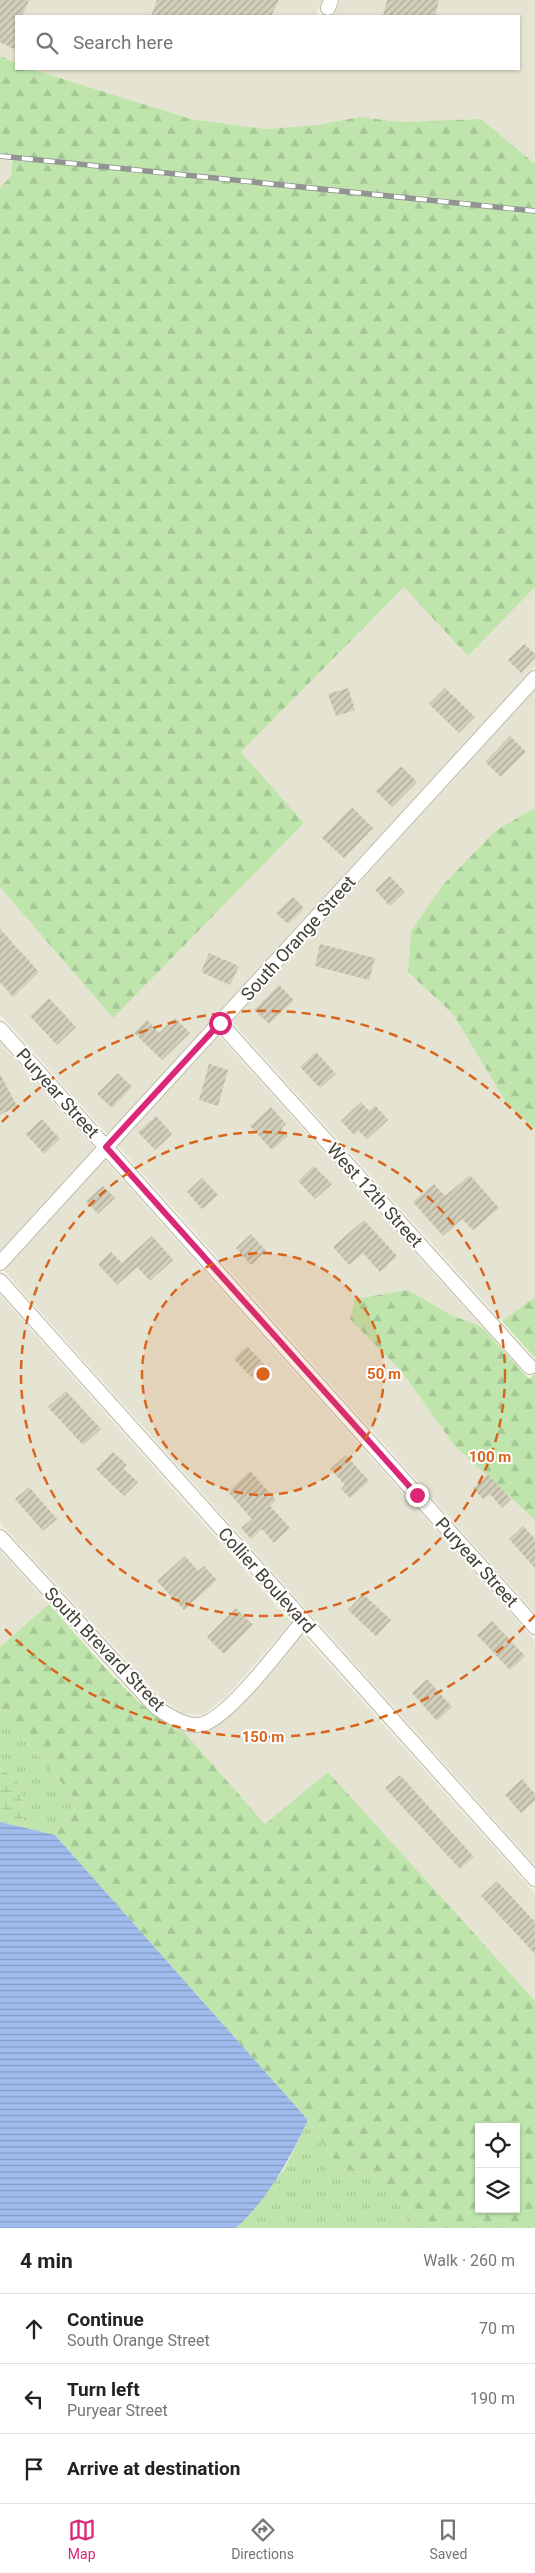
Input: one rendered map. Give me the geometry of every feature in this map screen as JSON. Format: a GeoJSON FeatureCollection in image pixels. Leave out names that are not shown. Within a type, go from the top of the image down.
{"type":"FeatureCollection","features":[{"type":"Feature","properties":{"kind":"street","name":"South Orange Street"},"geometry":{"type":"LineString","coordinates":[[0,1263],[535,678]]}},
{"type":"Feature","properties":{"kind":"street","name":"West 12th Street"},"geometry":{"type":"LineString","coordinates":[[220,1023],[530,1367]]}},
{"type":"Feature","properties":{"kind":"street","name":"Puryear Street"},"geometry":{"type":"LineString","coordinates":[[0,1028],[535,1627]]}},
{"type":"Feature","properties":{"kind":"street","name":"Collier Boulevard"},"geometry":{"type":"LineString","coordinates":[[0,1281],[535,1879]]}},
{"type":"Feature","properties":{"kind":"street","name":"South Brevard Street"},"geometry":{"type":"LineString","coordinates":[[0,1537],[157,1708],[179,1722],[204,1724],[232,1704],[303,1620]]}},
{"type":"Feature","properties":{"kind":"shaded area"},"geometry":{"type":"Polygon","coordinates":[[[0,0],[322,0],[316,14],[320,15],[15,15],[15,63],[0,56],[0,0]]]}},
{"type":"Feature","properties":{"kind":"shaded area"},"geometry":{"type":"Polygon","coordinates":[[[340,0],[535,0],[535,164],[481,119],[400,122],[360,117],[316,125],[266,129],[191,119],[34,70],[520,70],[520,15],[333,15],[340,0]]]}},
{"type":"Feature","properties":{"kind":"shaded area"},"geometry":{"type":"Polygon","coordinates":[[[0,153],[13,154],[11,176],[0,188],[0,153]]]}},
{"type":"Feature","properties":{"kind":"shaded area"},"geometry":{"type":"Polygon","coordinates":[[[404,587],[468,655],[535,587],[535,666],[107,1134],[0,1014],[0,887],[113,1017],[304,823],[241,752],[404,587]]]}},
{"type":"Feature","properties":{"kind":"shaded area"},"geometry":{"type":"Polygon","coordinates":[[[535,690],[535,808],[495,831],[443,886],[411,931],[408,972],[453,1014],[507,1104],[535,1129],[535,1297],[502,1321],[232,1022],[535,690]]]}},
{"type":"Feature","properties":{"kind":"shaded area"},"geometry":{"type":"Polygon","coordinates":[[[219,1036],[482,1327],[451,1315],[408,1290],[350,1318],[402,1372],[454,1445],[535,1520],[535,1613],[118,1146],[219,1036]]]}},
{"type":"Feature","properties":{"kind":"shaded area"},"geometry":{"type":"Polygon","coordinates":[[[0,1043],[94,1148],[0,1251],[0,1043]]]}},
{"type":"Feature","properties":{"kind":"shaded area"},"geometry":{"type":"Polygon","coordinates":[[[105,1160],[535,1641],[535,1865],[4,1271],[105,1160]]]}},
{"type":"Feature","properties":{"kind":"shaded area"},"geometry":{"type":"Polygon","coordinates":[[[0,1295],[291,1622],[226,1697],[203,1715],[183,1714],[163,1700],[0,1523],[0,1295]]]}},
{"type":"Feature","properties":{"kind":"shaded area"},"geometry":{"type":"Polygon","coordinates":[[[0,1551],[49,1604],[0,1647],[0,1551]]]}},
{"type":"Feature","properties":{"kind":"shaded area"},"geometry":{"type":"Polygon","coordinates":[[[302,1634],[535,1893],[535,2001],[328,1773],[265,1824],[183,1731],[203,1733],[209,1731],[238,1709],[302,1634]]]}},
{"type":"Feature","properties":{"kind":"green space"},"geometry":{"type":"Polygon","coordinates":[[[0,56],[15,63],[15,70],[34,70],[191,119],[266,129],[316,125],[360,117],[400,122],[481,119],[535,164],[535,587],[468,656],[404,587],[241,752],[304,823],[113,1018],[0,887],[0,188],[11,176],[13,155],[0,153],[0,56]]]}},
{"type":"Feature","properties":{"kind":"green space"},"geometry":{"type":"Polygon","coordinates":[[[535,808],[535,1129],[507,1104],[453,1014],[408,972],[411,931],[443,885],[495,831],[535,808]]]}},
{"type":"Feature","properties":{"kind":"green space"},"geometry":{"type":"Polygon","coordinates":[[[408,1290],[451,1315],[482,1327],[529,1379],[535,1374],[535,1520],[454,1445],[402,1372],[350,1319],[355,1299],[408,1290]]]}},
{"type":"Feature","properties":{"kind":"green space"},"geometry":{"type":"Polygon","coordinates":[[[535,1297],[535,1358],[502,1321],[535,1297]]]}},
{"type":"Feature","properties":{"kind":"green space"},"geometry":{"type":"Polygon","coordinates":[[[49,1604],[133,1696],[169,1725],[183,1731],[265,1824],[328,1772],[535,2001],[535,2228],[411,2228],[413,2222],[375,2176],[340,2168],[308,2120],[55,1835],[79,1803],[0,1711],[0,1647],[49,1604]]]}},
{"type":"Feature","properties":{"kind":"green space"},"geometry":{"type":"Polygon","coordinates":[[[0,1711],[79,1803],[55,1835],[25,1828],[20,1784],[0,1767],[0,1711]]]}},
{"type":"Feature","properties":{"kind":"green space"},"geometry":{"type":"Polygon","coordinates":[[[0,1767],[20,1784],[25,1828],[0,1822],[0,1767]]]}},
{"type":"Feature","properties":{"kind":"green space"},"geometry":{"type":"Polygon","coordinates":[[[308,2120],[340,2168],[375,2176],[413,2222],[411,2228],[236,2228],[255,2208],[285,2168],[308,2120]]]}},
{"type":"Feature","properties":{"kind":"water"},"geometry":{"type":"Polygon","coordinates":[[[0,1822],[55,1835],[308,2120],[277,2178],[259,2204],[236,2228],[0,2228],[0,1822]]]}},
{"type":"Feature","properties":{"kind":"building"},"geometry":{"type":"Polygon","coordinates":[[[0,0],[29,0],[22,15],[15,15],[15,50],[0,42],[0,0]]]}},
{"type":"Feature","properties":{"kind":"building"},"geometry":{"type":"Polygon","coordinates":[[[157,0],[279,0],[272,15],[151,15],[157,0]]]}},
{"type":"Feature","properties":{"kind":"building"},"geometry":{"type":"Polygon","coordinates":[[[387,0],[439,0],[435,15],[383,15],[387,0]]]}},
{"type":"Feature","properties":{"kind":"building"},"geometry":{"type":"Polygon","coordinates":[[[524,644],[535,654],[535,658],[521,673],[508,660],[524,644]]]}},
{"type":"Feature","properties":{"kind":"building"},"geometry":{"type":"Polygon","coordinates":[[[348,688],[355,710],[336,716],[328,694],[348,688]]]}},
{"type":"Feature","properties":{"kind":"building"},"geometry":{"type":"Polygon","coordinates":[[[445,688],[475,717],[459,733],[429,704],[445,688]]]}},
{"type":"Feature","properties":{"kind":"building"},"geometry":{"type":"Polygon","coordinates":[[[510,736],[526,752],[501,777],[485,762],[510,736]]]}},
{"type":"Feature","properties":{"kind":"building"},"geometry":{"type":"Polygon","coordinates":[[[401,766],[417,782],[392,807],[376,791],[401,766]]]}},
{"type":"Feature","properties":{"kind":"building"},"geometry":{"type":"Polygon","coordinates":[[[352,807],[373,828],[344,858],[322,838],[352,807]]]}},
{"type":"Feature","properties":{"kind":"building"},"geometry":{"type":"Polygon","coordinates":[[[390,876],[405,892],[390,906],[375,890],[390,876]]]}},
{"type":"Feature","properties":{"kind":"building"},"geometry":{"type":"Polygon","coordinates":[[[293,897],[304,908],[288,924],[276,913],[293,897]]]}},
{"type":"Feature","properties":{"kind":"building"},"geometry":{"type":"Polygon","coordinates":[[[0,929],[39,972],[13,997],[0,982],[0,929]]]}},
{"type":"Feature","properties":{"kind":"building"},"geometry":{"type":"Polygon","coordinates":[[[320,944],[375,958],[369,980],[315,966],[320,944]]]}},
{"type":"Feature","properties":{"kind":"building"},"geometry":{"type":"Polygon","coordinates":[[[209,953],[239,966],[230,985],[201,972],[209,953]]]}},
{"type":"Feature","properties":{"kind":"building"},"geometry":{"type":"Polygon","coordinates":[[[279,985],[294,1000],[269,1024],[254,1010],[279,985]]]}},
{"type":"Feature","properties":{"kind":"building"},"geometry":{"type":"Polygon","coordinates":[[[49,998],[76,1027],[57,1045],[30,1016],[49,998]]]}},
{"type":"Feature","properties":{"kind":"building"},"geometry":{"type":"Polygon","coordinates":[[[175,1018],[190,1033],[162,1060],[134,1033],[147,1020],[159,1033],[175,1018]]]}},
{"type":"Feature","properties":{"kind":"building"},"geometry":{"type":"Polygon","coordinates":[[[316,1052],[336,1074],[320,1088],[300,1067],[316,1052]]]}},
{"type":"Feature","properties":{"kind":"building"},"geometry":{"type":"Polygon","coordinates":[[[209,1064],[228,1070],[218,1106],[199,1100],[209,1064]]]}},
{"type":"Feature","properties":{"kind":"building"},"geometry":{"type":"Polygon","coordinates":[[[118,1073],[132,1087],[112,1108],[97,1094],[118,1073]]]}},
{"type":"Feature","properties":{"kind":"building"},"geometry":{"type":"Polygon","coordinates":[[[0,1074],[17,1106],[0,1115],[0,1074]]]}},
{"type":"Feature","properties":{"kind":"building"},"geometry":{"type":"Polygon","coordinates":[[[361,1102],[369,1111],[375,1105],[388,1120],[367,1139],[359,1131],[354,1135],[341,1121],[361,1102]]]}},
{"type":"Feature","properties":{"kind":"building"},"geometry":{"type":"Polygon","coordinates":[[[271,1107],[286,1124],[281,1129],[288,1136],[272,1150],[250,1126],[271,1107]]]}},
{"type":"Feature","properties":{"kind":"building"},"geometry":{"type":"Polygon","coordinates":[[[156,1116],[172,1134],[155,1150],[138,1132],[156,1116]]]}},
{"type":"Feature","properties":{"kind":"building"},"geometry":{"type":"Polygon","coordinates":[[[42,1119],[60,1139],[44,1154],[26,1134],[42,1119]]]}},
{"type":"Feature","properties":{"kind":"building"},"geometry":{"type":"Polygon","coordinates":[[[314,1166],[332,1184],[315,1199],[298,1181],[314,1166]]]}},
{"type":"Feature","properties":{"kind":"building"},"geometry":{"type":"Polygon","coordinates":[[[470,1175],[499,1208],[473,1230],[462,1219],[443,1236],[413,1202],[434,1184],[445,1196],[470,1175]]]}},
{"type":"Feature","properties":{"kind":"building"},"geometry":{"type":"Polygon","coordinates":[[[202,1178],[218,1195],[202,1209],[187,1192],[202,1178]]]}},
{"type":"Feature","properties":{"kind":"building"},"geometry":{"type":"Polygon","coordinates":[[[103,1186],[115,1198],[98,1214],[86,1201],[103,1186]]]}},
{"type":"Feature","properties":{"kind":"building"},"geometry":{"type":"Polygon","coordinates":[[[364,1220],[397,1256],[380,1272],[363,1253],[349,1265],[333,1247],[364,1220]]]}},
{"type":"Feature","properties":{"kind":"building"},"geometry":{"type":"Polygon","coordinates":[[[251,1234],[266,1251],[251,1265],[236,1248],[251,1234]]]}},
{"type":"Feature","properties":{"kind":"building"},"geometry":{"type":"Polygon","coordinates":[[[152,1236],[173,1260],[150,1281],[137,1267],[117,1285],[98,1264],[111,1252],[122,1263],[152,1236]]]}},
{"type":"Feature","properties":{"kind":"building"},"geometry":{"type":"Polygon","coordinates":[[[247,1346],[264,1364],[251,1377],[234,1359],[247,1346]]]}},
{"type":"Feature","properties":{"kind":"building"},"geometry":{"type":"Polygon","coordinates":[[[66,1391],[101,1429],[83,1445],[48,1407],[66,1391]]]}},
{"type":"Feature","properties":{"kind":"building"},"geometry":{"type":"Polygon","coordinates":[[[113,1452],[127,1465],[123,1468],[138,1482],[124,1496],[96,1469],[113,1452]]]}},
{"type":"Feature","properties":{"kind":"building"},"geometry":{"type":"Polygon","coordinates":[[[346,1455],[369,1481],[350,1498],[341,1489],[345,1485],[330,1469],[346,1455]]]}},
{"type":"Feature","properties":{"kind":"building"},"geometry":{"type":"Polygon","coordinates":[[[250,1471],[276,1500],[270,1506],[290,1528],[274,1543],[262,1529],[251,1539],[241,1528],[252,1519],[228,1492],[250,1471]]]}},
{"type":"Feature","properties":{"kind":"building"},"geometry":{"type":"Polygon","coordinates":[[[488,1474],[511,1499],[502,1508],[490,1494],[483,1499],[473,1488],[488,1474]]]}},
{"type":"Feature","properties":{"kind":"building"},"geometry":{"type":"Polygon","coordinates":[[[29,1487],[57,1519],[43,1531],[15,1499],[29,1487]]]}},
{"type":"Feature","properties":{"kind":"building"},"geometry":{"type":"Polygon","coordinates":[[[523,1526],[535,1539],[535,1568],[509,1539],[523,1526]]]}},
{"type":"Feature","properties":{"kind":"building"},"geometry":{"type":"Polygon","coordinates":[[[185,1556],[198,1571],[204,1566],[217,1580],[184,1610],[157,1581],[185,1556]]]}},
{"type":"Feature","properties":{"kind":"building"},"geometry":{"type":"Polygon","coordinates":[[[363,1594],[391,1620],[376,1636],[348,1610],[363,1594]]]}},
{"type":"Feature","properties":{"kind":"building"},"geometry":{"type":"Polygon","coordinates":[[[236,1608],[253,1625],[224,1654],[207,1637],[236,1608]]]}},
{"type":"Feature","properties":{"kind":"building"},"geometry":{"type":"Polygon","coordinates":[[[492,1621],[525,1656],[510,1670],[477,1635],[492,1621]]]}},
{"type":"Feature","properties":{"kind":"building"},"geometry":{"type":"Polygon","coordinates":[[[427,1679],[452,1707],[437,1721],[412,1693],[427,1679]]]}},
{"type":"Feature","properties":{"kind":"building"},"geometry":{"type":"Polygon","coordinates":[[[400,1775],[474,1857],[460,1869],[385,1788],[400,1775]]]}},
{"type":"Feature","properties":{"kind":"building"},"geometry":{"type":"Polygon","coordinates":[[[522,1779],[535,1794],[535,1801],[521,1813],[505,1795],[522,1779]]]}},
{"type":"Feature","properties":{"kind":"building"},"geometry":{"type":"Polygon","coordinates":[[[497,1881],[535,1922],[535,1954],[481,1896],[497,1881]]]}},
{"type":"Feature","properties":{"kind":"railway"},"geometry":{"type":"LineString","coordinates":[[0,156],[535,211]]}},
{"type":"Feature","properties":{"kind":"route"},"geometry":{"type":"LineString","coordinates":[[220,1023],[106,1147],[417,1495]]}}]}
